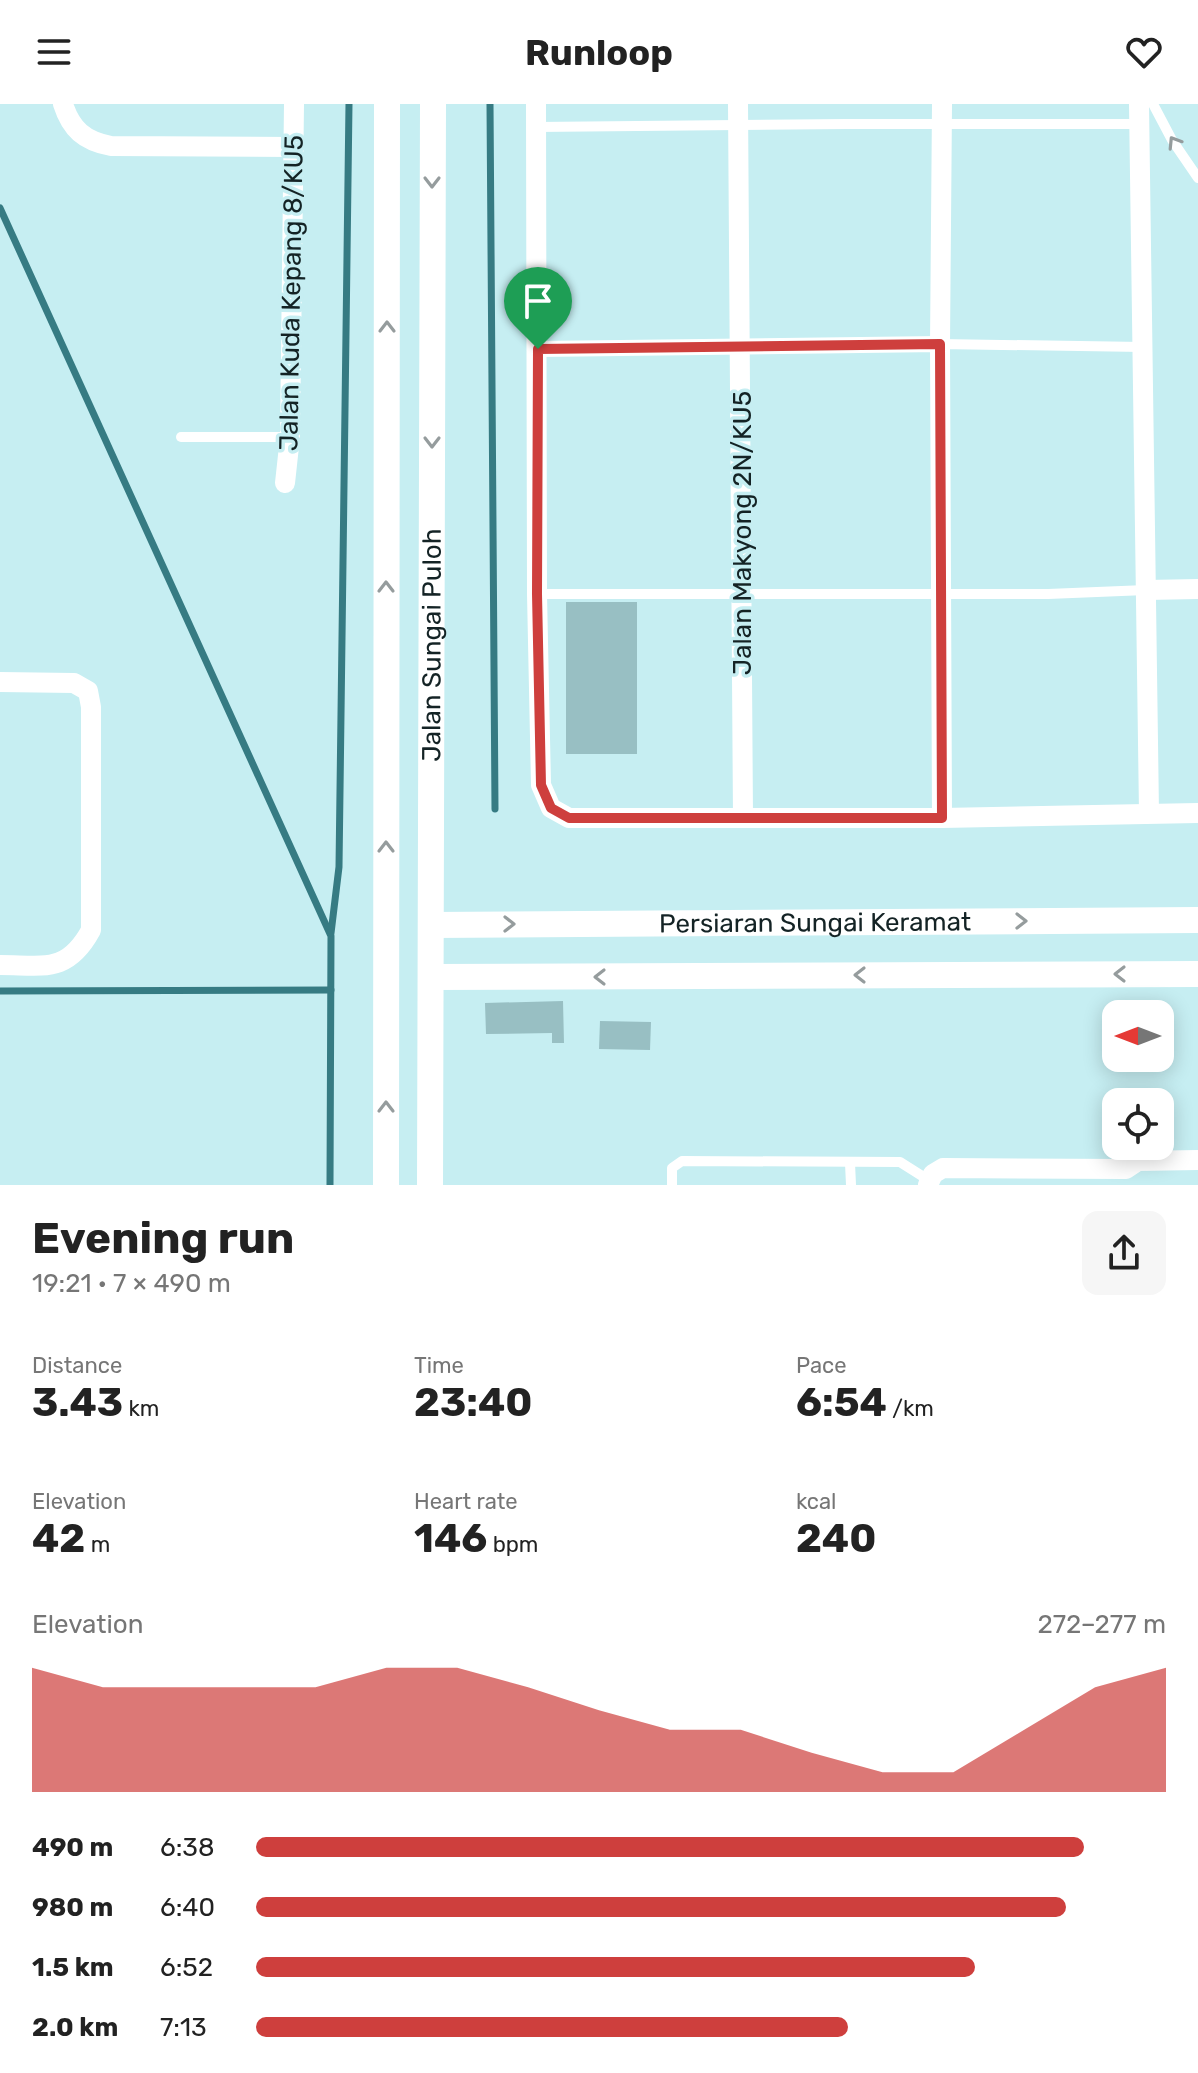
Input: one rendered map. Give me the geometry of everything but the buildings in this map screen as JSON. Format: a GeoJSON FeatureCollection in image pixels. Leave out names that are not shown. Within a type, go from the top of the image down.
{"type":"FeatureCollection","features":[{"type":"Feature","properties":{"kind":"street"},"geometry":{"type":"LineString","coordinates":[[63,104],[68,119],[79,133],[94,143],[111,146],[294,147]]}},
{"type":"Feature","properties":{"kind":"street","name":"Jalan Kuda Kepang 8/KU5"},"geometry":{"type":"LineString","coordinates":[[285,483],[290,437],[294,104]]}},
{"type":"Feature","properties":{"kind":"street"},"geometry":{"type":"LineString","coordinates":[[386,1185],[387,104]]}},
{"type":"Feature","properties":{"kind":"street","name":"Jalan Sungai Puloh"},"geometry":{"type":"LineString","coordinates":[[430,1185],[433,104]]}},
{"type":"Feature","properties":{"kind":"street"},"geometry":{"type":"LineString","coordinates":[[536,104],[537,594],[541,785],[551,808],[569,818],[942,818],[1198,813]]}},
{"type":"Feature","properties":{"kind":"street","name":"Jalan Makyong 2N/KU5"},"geometry":{"type":"LineString","coordinates":[[738,104],[743,818]]}},
{"type":"Feature","properties":{"kind":"street"},"geometry":{"type":"LineString","coordinates":[[942,114],[942,818]]}},
{"type":"Feature","properties":{"kind":"street"},"geometry":{"type":"LineString","coordinates":[[1138,114],[1149,813]]}},
{"type":"Feature","properties":{"kind":"street"},"geometry":{"type":"LineString","coordinates":[[1146,590],[1198,589]]}},
{"type":"Feature","properties":{"kind":"street"},"geometry":{"type":"LineString","coordinates":[[0,682],[74,683],[88,691],[91,707],[91,930],[80,950],[57,965],[0,965]]}},
{"type":"Feature","properties":{"kind":"street","name":"Persiaran Sungai Keramat"},"geometry":{"type":"LineString","coordinates":[[431,925],[1198,920]]}},
{"type":"Feature","properties":{"kind":"street","name":"Persiaran Sungai Keramat"},"geometry":{"type":"LineString","coordinates":[[431,977],[1198,974]]}},
{"type":"Feature","properties":{"kind":"street"},"geometry":{"type":"LineString","coordinates":[[929,1183],[933,1174],[943,1168],[1126,1177],[1138,1161],[1198,1160]]}},
{"type":"Feature","properties":{"kind":"lane"},"geometry":{"type":"LineString","coordinates":[[1153,104],[1172,140],[1198,178]]}},
{"type":"Feature","properties":{"kind":"lane"},"geometry":{"type":"LineString","coordinates":[[536,127],[738,126],[942,114],[1138,114]]}},
{"type":"Feature","properties":{"kind":"lane"},"geometry":{"type":"LineString","coordinates":[[538,349],[940,344],[1143,347]]}},
{"type":"Feature","properties":{"kind":"lane"},"geometry":{"type":"LineString","coordinates":[[181,437],[290,437]]}},
{"type":"Feature","properties":{"kind":"lane"},"geometry":{"type":"LineString","coordinates":[[537,594],[1048,594],[1146,590]]}},
{"type":"Feature","properties":{"kind":"lane"},"geometry":{"type":"LineString","coordinates":[[672,1185],[672,1168],[682,1161],[900,1162],[929,1183]]}},
{"type":"Feature","properties":{"kind":"lane"},"geometry":{"type":"LineString","coordinates":[[850,1163],[851,1185]]}},
{"type":"Feature","properties":{"kind":"waterway"},"geometry":{"type":"LineString","coordinates":[[331,933],[339,867],[349,104]]}},
{"type":"Feature","properties":{"kind":"waterway"},"geometry":{"type":"LineString","coordinates":[[490,104],[495,809]]}},
{"type":"Feature","properties":{"kind":"waterway"},"geometry":{"type":"LineString","coordinates":[[0,208],[331,936],[330,1185]]}},
{"type":"Feature","properties":{"kind":"waterway"},"geometry":{"type":"LineString","coordinates":[[0,991],[331,990]]}},
{"type":"Feature","properties":{"kind":"route"},"geometry":{"type":"LineString","coordinates":[[940,344],[942,818],[569,818],[551,808],[541,785],[537,594],[538,349],[940,344]]}}]}
